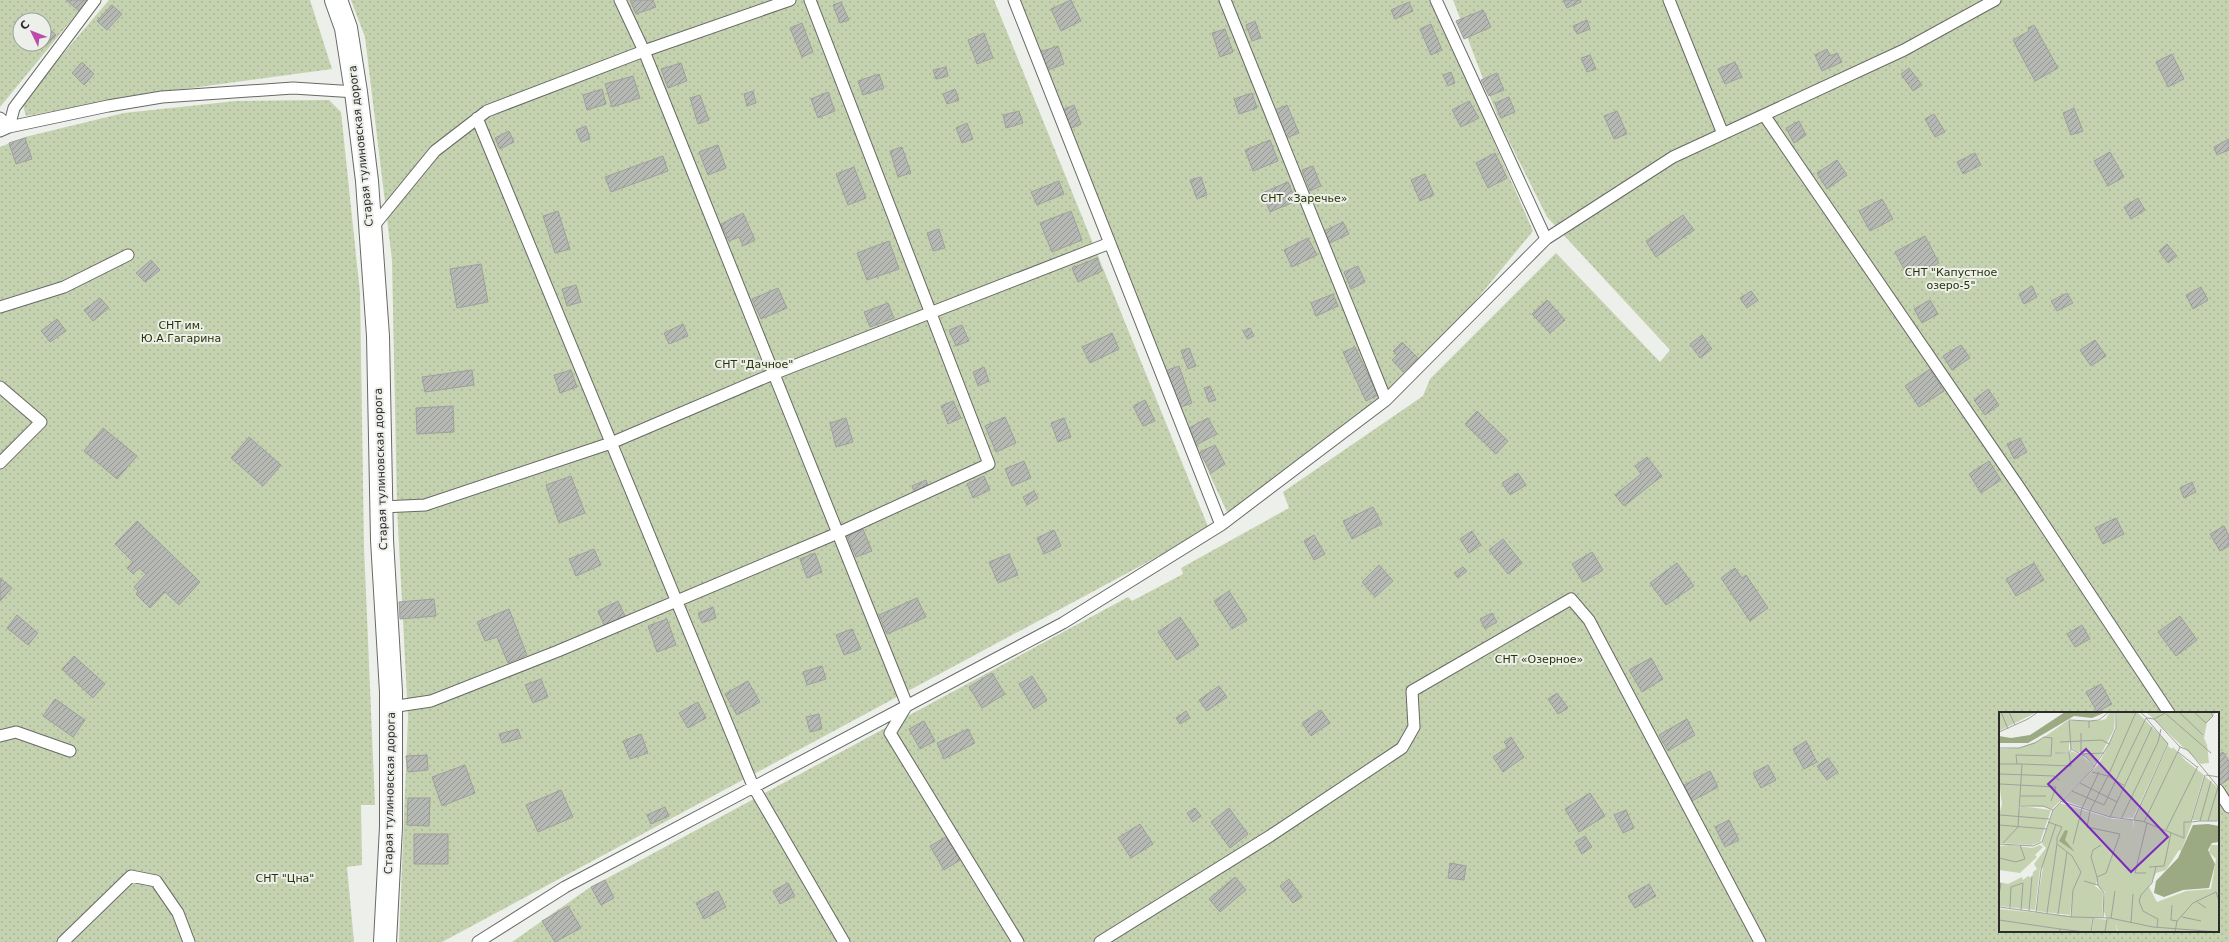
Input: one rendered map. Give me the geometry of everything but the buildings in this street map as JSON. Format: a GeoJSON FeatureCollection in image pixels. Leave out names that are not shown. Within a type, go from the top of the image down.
{"type":"FeatureCollection","features":[{"type":"Feature","properties":{"kind":"street","name":"Старая тулиновская дорога"},"geometry":{"type":"LineString","coordinates":[[336,0],[346,28],[356,92],[370,230],[378,336],[382,507],[391,707],[391,827],[385,942]]}},
{"type":"Feature","properties":{"kind":"lane"},"geometry":{"type":"LineString","coordinates":[[4,129],[14,108],[95,0]]}},
{"type":"Feature","properties":{"kind":"lane"},"geometry":{"type":"LineString","coordinates":[[620,0],[644,51],[907,705]]}},
{"type":"Feature","properties":{"kind":"lane"},"geometry":{"type":"LineString","coordinates":[[370,230],[434,151],[487,111],[644,51],[790,0]]}},
{"type":"Feature","properties":{"kind":"lane"},"geometry":{"type":"LineString","coordinates":[[391,707],[432,701],[558,651],[838,533],[989,464],[810,0]]}},
{"type":"Feature","properties":{"kind":"lane"},"geometry":{"type":"LineString","coordinates":[[1014,0],[1221,524]]}},
{"type":"Feature","properties":{"kind":"lane"},"geometry":{"type":"LineString","coordinates":[[1225,0],[1386,400]]}},
{"type":"Feature","properties":{"kind":"lane"},"geometry":{"type":"LineString","coordinates":[[1436,0],[1546,239]]}},
{"type":"Feature","properties":{"kind":"lane"},"geometry":{"type":"LineString","coordinates":[[1670,0],[1723,134]]}},
{"type":"Feature","properties":{"kind":"lane"},"geometry":{"type":"LineString","coordinates":[[478,942],[565,887],[1063,623],[1221,524],[1386,400],[1546,239],[1673,157],[1904,50],[1996,0]]}},
{"type":"Feature","properties":{"kind":"lane"},"geometry":{"type":"LineString","coordinates":[[4,129],[108,106],[162,97],[293,88],[356,92]]}},
{"type":"Feature","properties":{"kind":"lane"},"geometry":{"type":"LineString","coordinates":[[1764,115],[2021,490],[2168,712]]}},
{"type":"Feature","properties":{"kind":"lane"},"geometry":{"type":"LineString","coordinates":[[0,118],[4,129]]}},
{"type":"Feature","properties":{"kind":"lane"},"geometry":{"type":"LineString","coordinates":[[477,118],[753,786],[844,942]]}},
{"type":"Feature","properties":{"kind":"lane"},"geometry":{"type":"LineString","coordinates":[[382,507],[425,505],[611,443],[773,374],[1110,243]]}},
{"type":"Feature","properties":{"kind":"lane"},"geometry":{"type":"LineString","coordinates":[[0,307],[64,287],[128,255]]}},
{"type":"Feature","properties":{"kind":"lane"},"geometry":{"type":"LineString","coordinates":[[0,387],[41,422],[0,463]]}},
{"type":"Feature","properties":{"kind":"lane"},"geometry":{"type":"LineString","coordinates":[[1100,942],[1270,836],[1402,748],[1414,727],[1412,690],[1571,599],[1589,620],[1760,942]]}},
{"type":"Feature","properties":{"kind":"lane"},"geometry":{"type":"LineString","coordinates":[[907,705],[890,733],[1018,942]]}},
{"type":"Feature","properties":{"kind":"lane"},"geometry":{"type":"LineString","coordinates":[[0,736],[16,732],[70,751]]}},
{"type":"Feature","properties":{"kind":"lane"},"geometry":{"type":"LineString","coordinates":[[2219,792],[2229,807]]}},
{"type":"Feature","properties":{"kind":"lane"},"geometry":{"type":"LineString","coordinates":[[63,942],[131,876],[156,881],[178,913],[189,942]]}},
{"type":"Feature","properties":{"kind":"green space"},"geometry":{"type":"Polygon","coordinates":[[[0,0],[88,0],[52,44],[52,12],[12,12],[12,52],[45,52],[0,107],[0,0]]]}},
{"type":"Feature","properties":{"kind":"green space"},"geometry":{"type":"Polygon","coordinates":[[[109,0],[310,0],[332,69],[147,94],[26,116],[22,102],[109,0]]]}},
{"type":"Feature","properties":{"kind":"green space","name":"СНТ \"Дачное\""},"geometry":{"type":"Polygon","coordinates":[[[351,0],[994,0],[1209,529],[442,942],[399,942],[408,717],[397,506],[392,260],[365,37],[351,0]]]}},
{"type":"Feature","properties":{"kind":"green space","name":"СНТ «Заречье»"},"geometry":{"type":"Polygon","coordinates":[[[1013,0],[1432,0],[1533,231],[1439,345],[1392,388],[1235,513],[1227,512],[1153,352],[1013,0]]]}},
{"type":"Feature","properties":{"kind":"green space"},"geometry":{"type":"Polygon","coordinates":[[[1453,0],[2229,0],[2229,942],[512,942],[589,888],[1128,597],[1132,601],[1183,574],[1181,568],[1289,508],[1283,492],[1423,396],[1430,379],[1556,253],[1660,362],[1670,350],[1547,217],[1500,123],[1453,0]]]}},
{"type":"Feature","properties":{"kind":"green space","name":"СНТ им. Ю.А.Гагарина"},"geometry":{"type":"Polygon","coordinates":[[[329,100],[341,112],[360,293],[364,547],[375,805],[361,805],[362,865],[347,867],[354,942],[0,942],[0,147],[25,137],[124,113],[236,101],[329,100]]]}},
{"type":"Feature","properties":{"kind":"park label","name":"СНТ \"Капустное озеро-5\""},"geometry":{"type":"Point","coordinates":[1951,278]}},
{"type":"Feature","properties":{"kind":"park label","name":"СНТ «Озерное»"},"geometry":{"type":"Point","coordinates":[1539,659]}},
{"type":"Feature","properties":{"kind":"park label","name":"СНТ \"Цна\""},"geometry":{"type":"Point","coordinates":[285,878]}}]}
